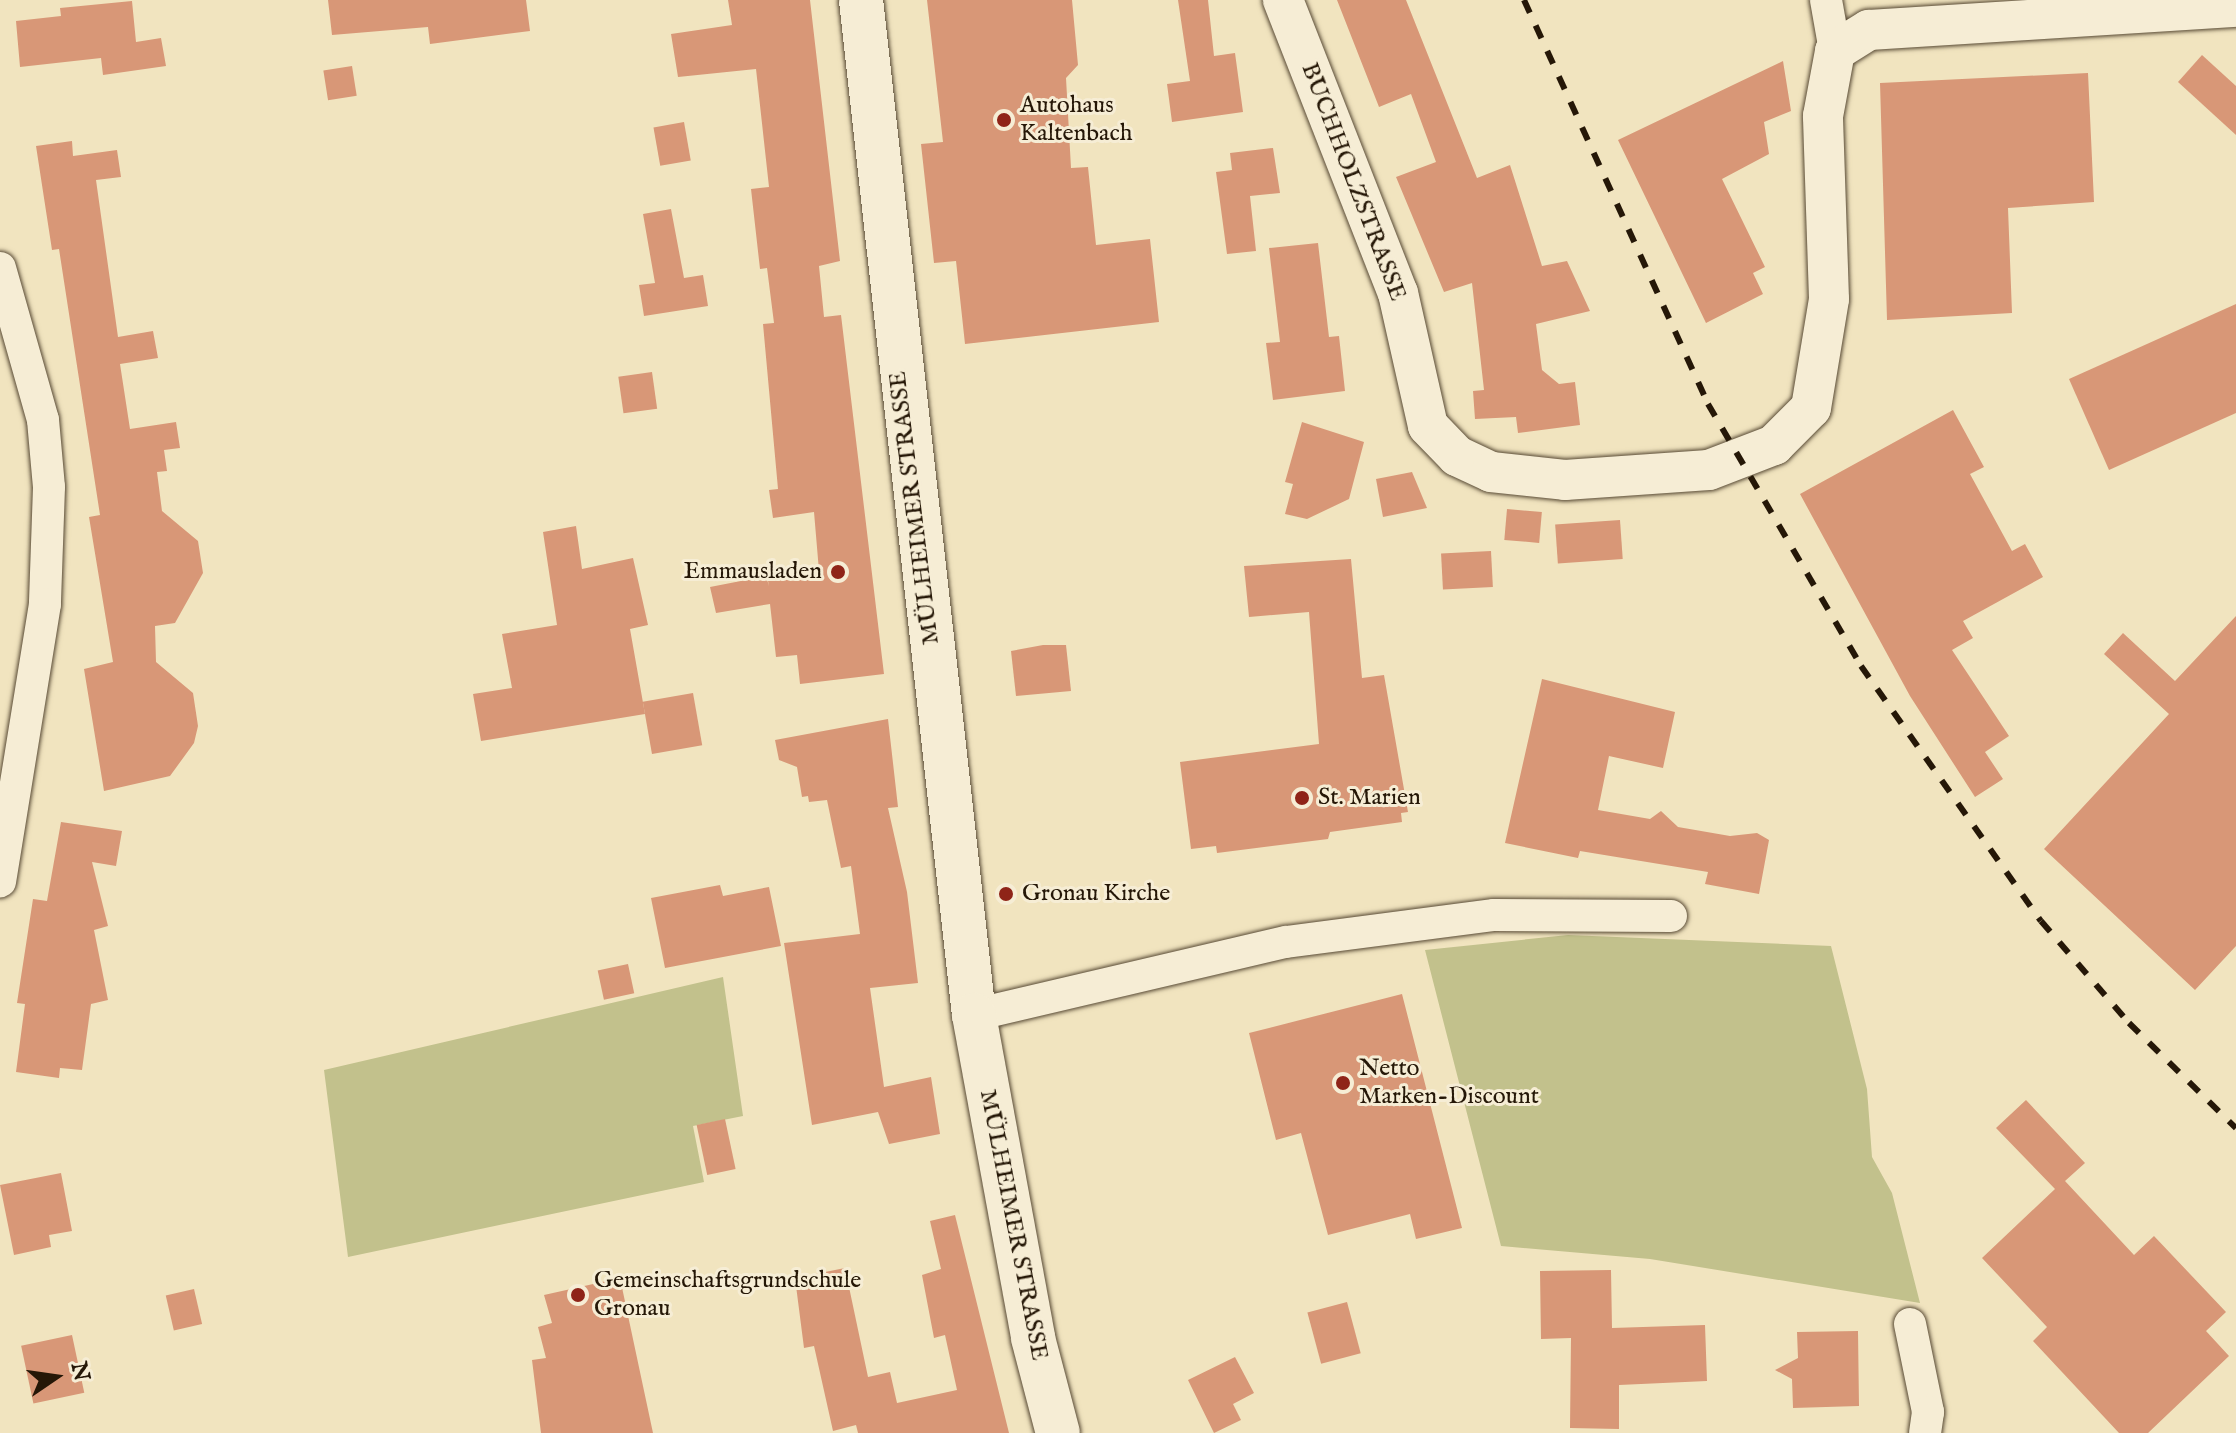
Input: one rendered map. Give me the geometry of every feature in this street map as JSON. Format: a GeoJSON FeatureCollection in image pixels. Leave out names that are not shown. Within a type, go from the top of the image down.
{"type":"FeatureCollection","features":[{"type":"Feature","properties":{"kind":"main road","name":"MÜLHEIMER STRASSE"},"geometry":{"type":"LineString","coordinates":[[861,0],[974,1015],[1033,1338],[1058,1433]]}},
{"type":"Feature","properties":{"kind":"street","name":"BUCHHOLZSTRASSE"},"geometry":{"type":"LineString","coordinates":[[1283,0],[1398,293],[1428,426],[1457,456],[1491,472],[1565,480],[1709,470],[1774,445],[1811,408],[1829,299],[1823,116],[1835,51]]}},
{"type":"Feature","properties":{"kind":"street"},"geometry":{"type":"LineString","coordinates":[[1826,0],[1835,51],[1869,30],[2236,7]]}},
{"type":"Feature","properties":{"kind":"street"},"geometry":{"type":"LineString","coordinates":[[0,268],[43,420],[49,487],[45,604],[0,881]]}},
{"type":"Feature","properties":{"kind":"street"},"geometry":{"type":"LineString","coordinates":[[974,1015],[1286,942],[1494,915],[1671,916]]}},
{"type":"Feature","properties":{"kind":"street"},"geometry":{"type":"LineString","coordinates":[[1910,1324],[1928,1412],[1925,1433]]}},
{"type":"Feature","properties":{"kind":"shaded area"},"geometry":{"type":"Polygon","coordinates":[[[1568,935],[1831,946],[1867,1089],[1872,1157],[1892,1193],[1920,1303],[1650,1259],[1501,1246],[1425,950],[1568,935]]]}},
{"type":"Feature","properties":{"kind":"shaded area"},"geometry":{"type":"Polygon","coordinates":[[[723,977],[743,1116],[693,1126],[704,1182],[348,1257],[324,1070],[723,977]]]}},
{"type":"Feature","properties":{"kind":"building"},"geometry":{"type":"Polygon","coordinates":[[[328,0],[526,0],[530,31],[430,44],[428,27],[332,35],[328,0]]]}},
{"type":"Feature","properties":{"kind":"building"},"geometry":{"type":"Polygon","coordinates":[[[728,0],[810,0],[840,261],[819,266],[824,317],[841,315],[884,674],[800,684],[797,655],[776,657],[770,604],[716,613],[710,587],[766,576],[769,586],[768,581],[819,571],[814,512],[773,518],[769,490],[778,489],[763,324],[774,323],[767,268],[760,269],[751,189],[769,187],[756,69],[678,77],[671,34],[732,25],[728,0]]]}},
{"type":"Feature","properties":{"kind":"building","name":"Autohaus Kaltenbach"},"geometry":{"type":"Polygon","coordinates":[[[927,0],[1072,0],[1078,65],[1066,78],[1071,168],[1088,167],[1096,245],[1150,239],[1159,322],[965,344],[956,261],[934,263],[921,144],[943,142],[927,0]]]}},
{"type":"Feature","properties":{"kind":"building"},"geometry":{"type":"Polygon","coordinates":[[[1178,0],[1208,0],[1214,56],[1235,53],[1243,112],[1172,122],[1167,84],[1190,81],[1178,0]]]}},
{"type":"Feature","properties":{"kind":"building"},"geometry":{"type":"Polygon","coordinates":[[[1337,0],[1406,0],[1477,178],[1510,165],[1542,266],[1567,261],[1590,311],[1536,324],[1542,370],[1559,384],[1575,382],[1580,425],[1518,433],[1516,417],[1475,419],[1473,391],[1484,390],[1472,283],[1444,292],[1396,177],[1436,162],[1411,94],[1379,107],[1337,0]]]}},
{"type":"Feature","properties":{"kind":"building"},"geometry":{"type":"Polygon","coordinates":[[[132,1],[136,42],[161,38],[166,66],[103,75],[101,58],[20,67],[16,21],[61,16],[60,8],[132,1]]]}},
{"type":"Feature","properties":{"kind":"building"},"geometry":{"type":"Polygon","coordinates":[[[2202,55],[2236,86],[2236,135],[2178,82],[2202,55]]]}},
{"type":"Feature","properties":{"kind":"building"},"geometry":{"type":"Polygon","coordinates":[[[1783,61],[1791,111],[1764,122],[1769,154],[1722,179],[1765,267],[1753,273],[1763,294],[1706,323],[1618,140],[1783,61]]]}},
{"type":"Feature","properties":{"kind":"building"},"geometry":{"type":"Polygon","coordinates":[[[352,66],[357,96],[328,100],[323,71],[352,66]]]}},
{"type":"Feature","properties":{"kind":"building"},"geometry":{"type":"Polygon","coordinates":[[[2088,73],[2094,202],[2008,208],[2012,313],[1887,320],[1880,83],[2088,73]]]}},
{"type":"Feature","properties":{"kind":"building"},"geometry":{"type":"Polygon","coordinates":[[[684,122],[691,160],[660,166],[653,127],[684,122]]]}},
{"type":"Feature","properties":{"kind":"building"},"geometry":{"type":"Polygon","coordinates":[[[72,141],[73,156],[117,150],[121,177],[96,180],[118,337],[153,331],[158,358],[120,364],[130,429],[176,422],[180,448],[164,450],[167,471],[157,472],[162,511],[198,541],[203,573],[175,623],[155,626],[156,662],[193,693],[198,726],[194,743],[170,776],[104,791],[84,669],[113,662],[89,517],[100,515],[59,249],[52,250],[36,146],[72,141]]]}},
{"type":"Feature","properties":{"kind":"building"},"geometry":{"type":"Polygon","coordinates":[[[1273,148],[1280,193],[1250,196],[1256,251],[1227,254],[1216,172],[1232,170],[1230,153],[1273,148]]]}},
{"type":"Feature","properties":{"kind":"building"},"geometry":{"type":"Polygon","coordinates":[[[671,209],[684,278],[703,275],[708,306],[644,316],[639,285],[655,283],[643,214],[671,209]]]}},
{"type":"Feature","properties":{"kind":"building"},"geometry":{"type":"Polygon","coordinates":[[[1318,243],[1329,337],[1339,336],[1345,391],[1273,400],[1266,343],[1280,342],[1269,248],[1318,243]]]}},
{"type":"Feature","properties":{"kind":"building"},"geometry":{"type":"Polygon","coordinates":[[[2236,304],[2236,413],[2109,470],[2069,379],[2236,304]]]}},
{"type":"Feature","properties":{"kind":"building"},"geometry":{"type":"Polygon","coordinates":[[[652,372],[657,409],[623,413],[618,377],[652,372]]]}},
{"type":"Feature","properties":{"kind":"building"},"geometry":{"type":"Polygon","coordinates":[[[1953,410],[1984,467],[1970,474],[2012,551],[2025,544],[2043,577],[1963,621],[1973,638],[1952,650],[2009,736],[1985,752],[2003,779],[1975,797],[1910,696],[1800,494],[1953,410]]]}},
{"type":"Feature","properties":{"kind":"building"},"geometry":{"type":"Polygon","coordinates":[[[1302,422],[1364,442],[1349,499],[1307,519],[1285,514],[1293,484],[1285,482],[1302,422]]]}},
{"type":"Feature","properties":{"kind":"building"},"geometry":{"type":"Polygon","coordinates":[[[1412,472],[1427,508],[1383,517],[1376,479],[1412,472]]]}},
{"type":"Feature","properties":{"kind":"building"},"geometry":{"type":"Polygon","coordinates":[[[1507,509],[1542,512],[1539,543],[1504,540],[1507,509]]]}},
{"type":"Feature","properties":{"kind":"building"},"geometry":{"type":"Polygon","coordinates":[[[1620,520],[1623,559],[1558,563],[1555,525],[1620,520]]]}},
{"type":"Feature","properties":{"kind":"building"},"geometry":{"type":"Polygon","coordinates":[[[576,526],[582,569],[633,558],[648,625],[630,629],[645,714],[481,741],[473,694],[512,688],[502,634],[557,625],[543,532],[576,526]]]}},
{"type":"Feature","properties":{"kind":"building"},"geometry":{"type":"Polygon","coordinates":[[[1491,551],[1493,587],[1443,590],[1441,554],[1491,551]]]}},
{"type":"Feature","properties":{"kind":"building","name":"St. Marien"},"geometry":{"type":"Polygon","coordinates":[[[1351,559],[1362,678],[1384,675],[1408,812],[1401,813],[1402,822],[1330,832],[1328,839],[1217,853],[1216,846],[1191,849],[1180,762],[1319,744],[1309,612],[1249,617],[1244,566],[1351,559]]]}},
{"type":"Feature","properties":{"kind":"building"},"geometry":{"type":"Polygon","coordinates":[[[2236,616],[2236,946],[2195,990],[2044,849],[2169,714],[2104,654],[2123,633],[2175,681],[2236,616]]]}},
{"type":"Feature","properties":{"kind":"building"},"geometry":{"type":"Polygon","coordinates":[[[1043,645],[1066,645],[1071,691],[1016,696],[1011,651],[1043,645]]]}},
{"type":"Feature","properties":{"kind":"building"},"geometry":{"type":"Polygon","coordinates":[[[1542,679],[1675,712],[1663,768],[1609,756],[1598,810],[1650,819],[1661,811],[1678,827],[1730,836],[1757,833],[1769,840],[1759,894],[1705,884],[1708,872],[1580,851],[1578,858],[1505,843],[1542,679]]]}},
{"type":"Feature","properties":{"kind":"building"},"geometry":{"type":"Polygon","coordinates":[[[693,693],[702,745],[652,754],[643,702],[693,693]]]}},
{"type":"Feature","properties":{"kind":"building"},"geometry":{"type":"Polygon","coordinates":[[[888,719],[898,807],[888,808],[907,892],[918,983],[870,988],[884,1087],[931,1077],[940,1134],[889,1144],[878,1112],[812,1125],[784,943],[860,934],[851,866],[841,868],[827,800],[809,802],[808,796],[802,797],[797,767],[779,760],[775,740],[888,719]]]}},
{"type":"Feature","properties":{"kind":"building"},"geometry":{"type":"Polygon","coordinates":[[[61,822],[122,831],[116,866],[92,862],[108,926],[94,930],[108,1000],[91,1004],[82,1070],[60,1068],[59,1078],[16,1072],[25,1004],[17,1003],[33,899],[47,901],[61,822]]]}},
{"type":"Feature","properties":{"kind":"building"},"geometry":{"type":"Polygon","coordinates":[[[720,885],[723,896],[769,887],[781,946],[665,968],[651,898],[720,885]]]}},
{"type":"Feature","properties":{"kind":"building"},"geometry":{"type":"Polygon","coordinates":[[[628,964],[634,993],[604,1000],[598,970],[628,964]]]}},
{"type":"Feature","properties":{"kind":"building","name":"Netto Marken-Discount"},"geometry":{"type":"Polygon","coordinates":[[[1402,994],[1462,1228],[1416,1239],[1410,1214],[1328,1235],[1301,1133],[1276,1140],[1249,1033],[1402,994]]]}},
{"type":"Feature","properties":{"kind":"building"},"geometry":{"type":"Polygon","coordinates":[[[2026,1100],[2085,1163],[2065,1181],[2134,1255],[2154,1236],[2226,1312],[2206,1331],[2229,1356],[2148,1433],[2119,1433],[2033,1341],[2047,1327],[1982,1258],[2055,1189],[1996,1128],[2026,1100]]]}},
{"type":"Feature","properties":{"kind":"building"},"geometry":{"type":"Polygon","coordinates":[[[725,1119],[736,1169],[707,1175],[697,1125],[725,1119]]]}},
{"type":"Feature","properties":{"kind":"building"},"geometry":{"type":"Polygon","coordinates":[[[61,1173],[72,1231],[49,1235],[51,1247],[14,1255],[0,1185],[61,1173]]]}},
{"type":"Feature","properties":{"kind":"building"},"geometry":{"type":"Polygon","coordinates":[[[955,1215],[1009,1433],[858,1433],[856,1425],[833,1431],[814,1346],[804,1348],[795,1278],[845,1268],[868,1377],[890,1372],[897,1403],[957,1390],[945,1335],[934,1338],[922,1275],[941,1269],[930,1221],[955,1215]]]}},
{"type":"Feature","properties":{"kind":"building"},"geometry":{"type":"Polygon","coordinates":[[[1611,1270],[1612,1328],[1705,1325],[1707,1381],[1619,1385],[1619,1429],[1570,1428],[1571,1338],[1541,1339],[1540,1271],[1611,1270]]]}},
{"type":"Feature","properties":{"kind":"building"},"geometry":{"type":"Polygon","coordinates":[[[620,1278],[653,1433],[541,1433],[532,1360],[546,1358],[538,1327],[552,1323],[544,1295],[620,1278]]]}},
{"type":"Feature","properties":{"kind":"building"},"geometry":{"type":"Polygon","coordinates":[[[194,1289],[202,1324],[174,1331],[166,1296],[194,1289]]]}},
{"type":"Feature","properties":{"kind":"building"},"geometry":{"type":"Polygon","coordinates":[[[1347,1302],[1361,1353],[1321,1364],[1307,1313],[1347,1302]]]}},
{"type":"Feature","properties":{"kind":"building"},"geometry":{"type":"Polygon","coordinates":[[[1858,1331],[1859,1406],[1793,1408],[1792,1379],[1775,1370],[1798,1358],[1797,1332],[1858,1331]]]}},
{"type":"Feature","properties":{"kind":"building"},"geometry":{"type":"Polygon","coordinates":[[[72,1335],[84,1393],[33,1404],[21,1346],[72,1335]]]}},
{"type":"Feature","properties":{"kind":"building"},"geometry":{"type":"Polygon","coordinates":[[[1235,1357],[1254,1393],[1233,1404],[1241,1420],[1214,1433],[1188,1380],[1235,1357]]]}},
{"type":"Feature","properties":{"kind":"railway"},"geometry":{"type":"LineString","coordinates":[[1524,0],[1708,404],[1861,666],[2041,921],[2129,1023],[2236,1128]]}},
{"type":"Feature","properties":{"kind":"place","name":"Autohaus Kaltenbach"},"geometry":{"type":"Point","coordinates":[1004,120]}},
{"type":"Feature","properties":{"kind":"place","name":"Emmausladen"},"geometry":{"type":"Point","coordinates":[838,572]}},
{"type":"Feature","properties":{"kind":"place","name":"St. Marien"},"geometry":{"type":"Point","coordinates":[1302,798]}},
{"type":"Feature","properties":{"kind":"place","name":"Gronau Kirche"},"geometry":{"type":"Point","coordinates":[1006,894]}},
{"type":"Feature","properties":{"kind":"place","name":"Netto Marken-Discount"},"geometry":{"type":"Point","coordinates":[1343,1083]}},
{"type":"Feature","properties":{"kind":"place","name":"Gemeinschaftsgrundschule Gronau"},"geometry":{"type":"Point","coordinates":[578,1295]}}]}
